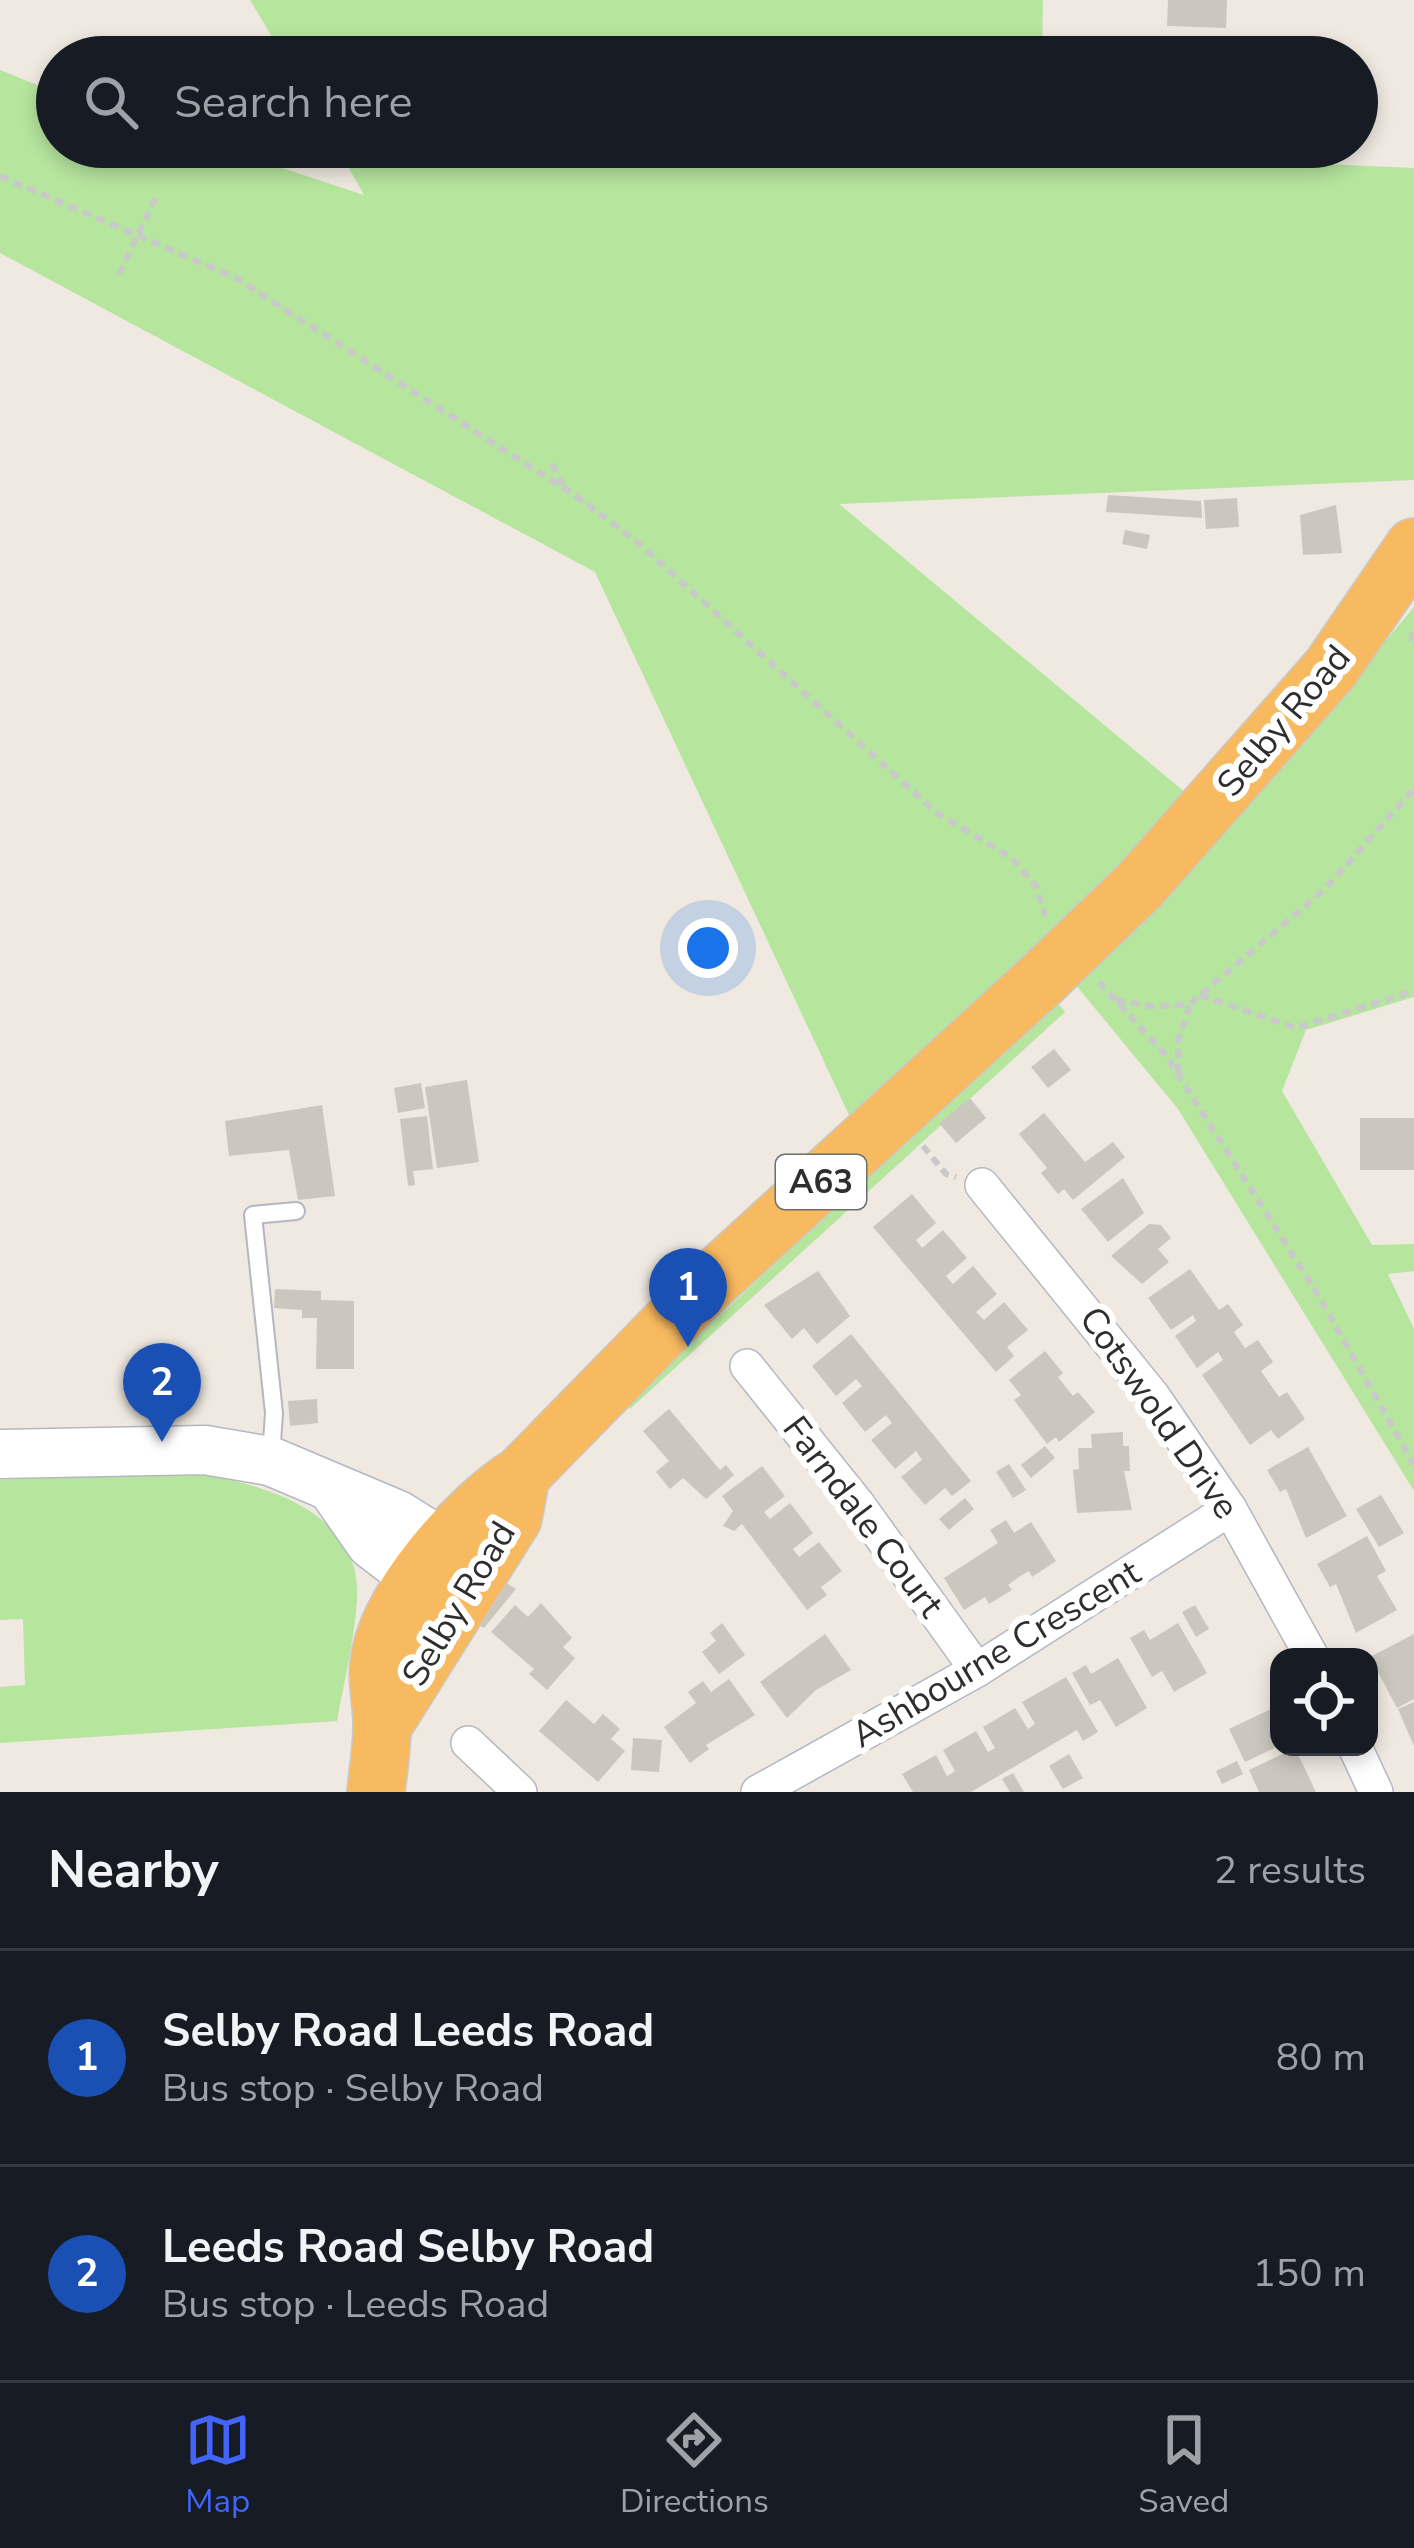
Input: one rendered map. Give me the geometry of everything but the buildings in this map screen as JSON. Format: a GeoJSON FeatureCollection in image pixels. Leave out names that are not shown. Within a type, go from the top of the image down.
{"type":"FeatureCollection","features":[{"type":"Feature","properties":{"kind":"highway","name":"Selby Road"},"geometry":{"type":"LineString","coordinates":[[376,1792],[382,1727],[379,1664],[390,1623],[513,1518],[521,1475],[704,1288],[1140,885],[1331,668],[1414,547]]}},
{"type":"Feature","properties":{"kind":"main road"},"geometry":{"type":"LineString","coordinates":[[0,1454],[205,1450],[270,1461],[334,1491],[359,1532],[449,1575]]}},
{"type":"Feature","properties":{"kind":"street","name":"Cotswold Drive"},"geometry":{"type":"LineString","coordinates":[[982,1185],[1154,1396],[1230,1509],[1307,1648]]}},
{"type":"Feature","properties":{"kind":"street","name":"Farndale Court"},"geometry":{"type":"LineString","coordinates":[[747,1366],[857,1502],[977,1670]]}},
{"type":"Feature","properties":{"kind":"street","name":"Ashbourne Crescent"},"geometry":{"type":"LineString","coordinates":[[758,1792],[977,1670],[1230,1509]]}},
{"type":"Feature","properties":{"kind":"street"},"geometry":{"type":"LineString","coordinates":[[468,1743],[520,1792]]}},
{"type":"Feature","properties":{"kind":"street"},"geometry":{"type":"LineString","coordinates":[[1359,1756],[1376,1792]]}},
{"type":"Feature","properties":{"kind":"lane"},"geometry":{"type":"LineString","coordinates":[[270,1461],[274,1413],[253,1215],[296,1210]]}},
{"type":"Feature","properties":{"kind":"path"},"geometry":{"type":"LineString","coordinates":[[0,176],[236,278],[565,488],[635,541],[872,749],[937,814],[1012,858],[1036,886],[1059,959],[1115,1000],[1166,1054],[1317,1293],[1414,1465]]}},
{"type":"Feature","properties":{"kind":"path"},"geometry":{"type":"LineString","coordinates":[[119,274],[156,197]]}},
{"type":"Feature","properties":{"kind":"path"},"geometry":{"type":"LineString","coordinates":[[552,464],[565,488]]}},
{"type":"Feature","properties":{"kind":"path"},"geometry":{"type":"LineString","coordinates":[[1178,1077],[1178,1040],[1190,1004],[1325,889],[1414,789]]}},
{"type":"Feature","properties":{"kind":"path"},"geometry":{"type":"LineString","coordinates":[[1199,995],[1296,1028],[1414,991]]}},
{"type":"Feature","properties":{"kind":"path"},"geometry":{"type":"LineString","coordinates":[[1115,1000],[1156,1007],[1190,1004]]}},
{"type":"Feature","properties":{"kind":"path"},"geometry":{"type":"LineString","coordinates":[[896,1114],[946,1174],[982,1185]]}},
{"type":"Feature","properties":{"kind":"green space"},"geometry":{"type":"Polygon","coordinates":[[[250,0],[1043,0],[1042,36],[271,36],[250,0]]]}},
{"type":"Feature","properties":{"kind":"green space"},"geometry":{"type":"Polygon","coordinates":[[[0,70],[36,85],[36,168],[282,168],[364,195],[349,168],[1414,168],[1414,480],[839,504],[1193,799],[850,1117],[595,572],[0,253],[0,70]]]}},
{"type":"Feature","properties":{"kind":"green space"},"geometry":{"type":"Polygon","coordinates":[[[1414,607],[1414,997],[1306,1030],[1282,1091],[1372,1245],[1414,1244],[1414,1271],[1388,1274],[1414,1329],[1414,1491],[1178,1109],[1075,984],[1258,793],[1414,607]]]}},
{"type":"Feature","properties":{"kind":"green space"},"geometry":{"type":"Polygon","coordinates":[[[1055,999],[1065,1012],[630,1409],[626,1404],[1055,999]]]}},
{"type":"Feature","properties":{"kind":"green space"},"geometry":{"type":"Polygon","coordinates":[[[189,1472],[274,1493],[325,1522],[343,1543],[354,1569],[357,1601],[337,1721],[0,1743],[0,1687],[25,1685],[23,1619],[0,1620],[0,1480],[189,1472]]]}},
{"type":"Feature","properties":{"kind":"place","name":"Selby Road Leeds Road"},"geometry":{"type":"Point","coordinates":[688,1347]}},
{"type":"Feature","properties":{"kind":"place","name":"Leeds Road Selby Road"},"geometry":{"type":"Point","coordinates":[162,1442]}}]}
